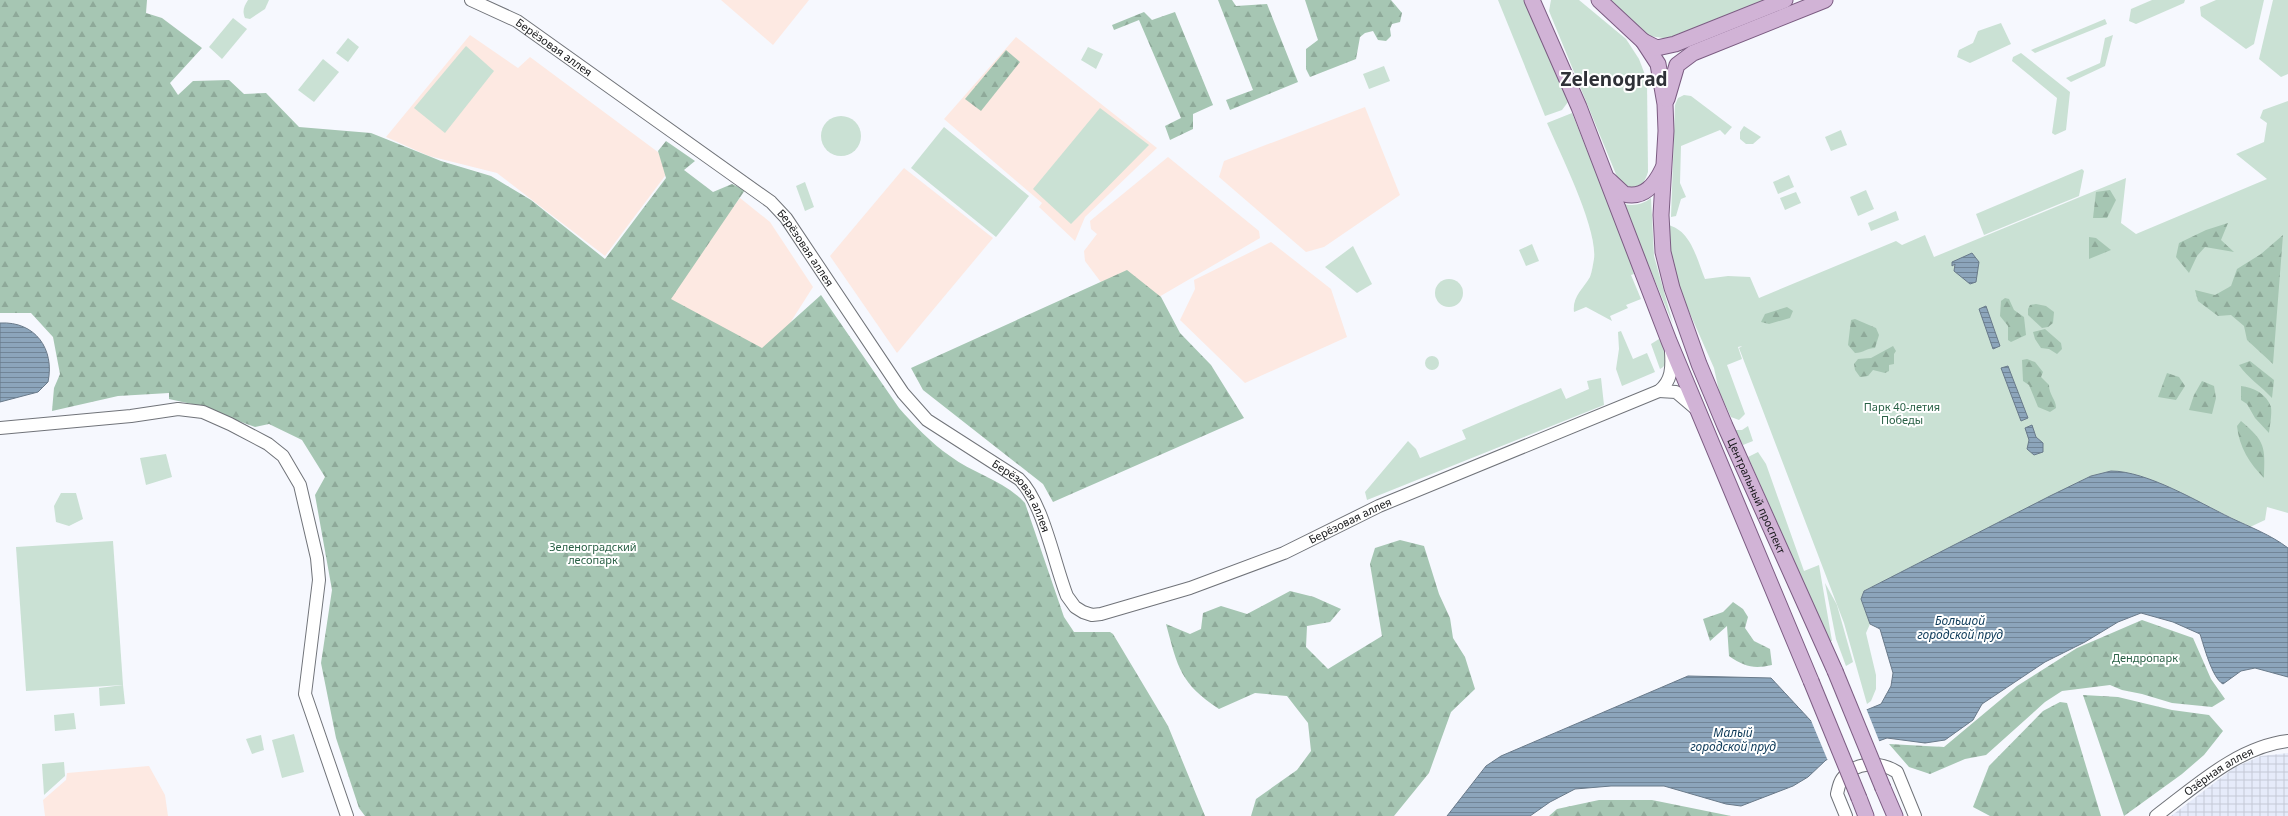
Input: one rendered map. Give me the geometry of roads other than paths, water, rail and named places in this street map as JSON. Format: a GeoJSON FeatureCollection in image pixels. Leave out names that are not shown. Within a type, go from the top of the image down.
{"type":"FeatureCollection","features":[{"type":"Feature","properties":{"kind":"main road","name":"Центральный проспект"},"geometry":{"type":"LineString","coordinates":[[1532,0],[1551,40],[1669,341],[1866,816]]}},
{"type":"Feature","properties":{"kind":"main road","name":"Центральный проспект"},"geometry":{"type":"LineString","coordinates":[[1545,0],[1544,2],[1551,40]]}},
{"type":"Feature","properties":{"kind":"main road","name":"Центральный проспект"},"geometry":{"type":"LineString","coordinates":[[1592,0],[1604,4],[1643,41],[1658,64],[1665,104],[1661,222],[1663,252],[1672,288],[1699,364],[1725,426],[1835,671],[1895,816]]}},
{"type":"Feature","properties":{"kind":"main road"},"geometry":{"type":"LineString","coordinates":[[1643,41],[1657,48],[1675,44],[1784,0]]}},
{"type":"Feature","properties":{"kind":"main road"},"geometry":{"type":"LineString","coordinates":[[1665,104],[1677,65],[1693,53],[1825,0]]}},
{"type":"Feature","properties":{"kind":"main road","name":"Центральный проспект"},"geometry":{"type":"LineString","coordinates":[[1604,172],[1612,184],[1624,194],[1639,195],[1652,186],[1664,165]]}},
{"type":"Feature","properties":{"kind":"street","name":"Берёзовая аллея"},"geometry":{"type":"LineString","coordinates":[[471,0],[517,22],[771,202],[786,218],[903,393],[920,414],[964,445],[1019,479],[1028,488],[1038,509],[1067,596],[1075,607],[1082,612],[1092,615],[1111,612],[1190,588],[1265,561],[1301,546],[1379,506],[1659,391]]}},
{"type":"Feature","properties":{"kind":"street"},"geometry":{"type":"LineString","coordinates":[[1659,391],[1669,380],[1671,372],[1672,364],[1669,341]]}},
{"type":"Feature","properties":{"kind":"street"},"geometry":{"type":"LineString","coordinates":[[1659,391],[1676,392],[1683,396],[1693,405],[1703,420]]}},
{"type":"Feature","properties":{"kind":"street"},"geometry":{"type":"LineString","coordinates":[[0,428],[131,416],[178,409],[203,412],[230,424],[268,444],[283,456],[300,485],[317,558],[319,580],[305,694],[347,816]]}},
{"type":"Feature","properties":{"kind":"street","name":"Озёрная аллея"},"geometry":{"type":"LineString","coordinates":[[2156,816],[2218,770],[2244,755],[2270,745],[2288,741]]}},
{"type":"Feature","properties":{"kind":"street"},"geometry":{"type":"LineString","coordinates":[[1846,816],[1837,794],[1842,779],[1859,766],[1876,763],[1897,772],[1915,816]]}},
{"type":"Feature","properties":{"kind":"water"},"geometry":{"type":"Polygon","coordinates":[[[1972,253],[1979,262],[1976,282],[1970,284],[1954,271],[1955,264],[1952,266],[1952,262],[1972,253]]]}},
{"type":"Feature","properties":{"kind":"water"},"geometry":{"type":"Polygon","coordinates":[[[1986,306],[2000,346],[1993,349],[1979,309],[1986,306]]]}},
{"type":"Feature","properties":{"kind":"water"},"geometry":{"type":"Polygon","coordinates":[[[0,323],[23,327],[40,339],[45,348],[49,370],[48,382],[38,392],[0,402],[0,323]]]}},
{"type":"Feature","properties":{"kind":"water"},"geometry":{"type":"Polygon","coordinates":[[[2008,366],[2028,418],[2021,421],[2001,368],[2008,366]]]}},
{"type":"Feature","properties":{"kind":"water"},"geometry":{"type":"Polygon","coordinates":[[[2032,425],[2036,437],[2043,443],[2043,452],[2034,455],[2027,449],[2029,440],[2025,428],[2032,425]]]}},
{"type":"Feature","properties":{"kind":"water","name":"Большой городской пруд"},"geometry":{"type":"Polygon","coordinates":[[[2111,471],[2125,472],[2140,476],[2172,488],[2268,535],[2288,548],[2288,677],[2255,668],[2241,671],[2223,684],[2219,681],[2212,669],[2200,634],[2173,622],[2141,613],[2118,622],[2085,642],[2045,662],[1982,704],[1973,720],[1945,740],[1925,743],[1887,738],[1826,760],[1808,777],[1793,786],[1741,806],[1726,804],[1664,786],[1611,786],[1575,789],[1550,802],[1530,816],[1447,816],[1486,766],[1501,756],[1688,676],[1771,678],[1811,721],[1827,726],[1881,704],[1891,686],[1893,673],[1880,629],[1870,624],[1861,599],[1864,591],[2091,476],[2111,471]]]}},
{"type":"Feature","properties":{"kind":"district","name":"Zelenograd"},"geometry":{"type":"Point","coordinates":[1614,79]}},
{"type":"Feature","properties":{"kind":"park label","name":"Парк 40-летия Победы"},"geometry":{"type":"Point","coordinates":[1902,413]}},
{"type":"Feature","properties":{"kind":"park label","name":"Зеленоградский лесопарк"},"geometry":{"type":"Point","coordinates":[593,553]}},
{"type":"Feature","properties":{"kind":"park label","name":"Дендропарк"},"geometry":{"type":"Point","coordinates":[2145,658]}},
{"type":"Feature","properties":{"kind":"water label","name":"Малый городской пруд"},"geometry":{"type":"Point","coordinates":[1733,740]}}]}
